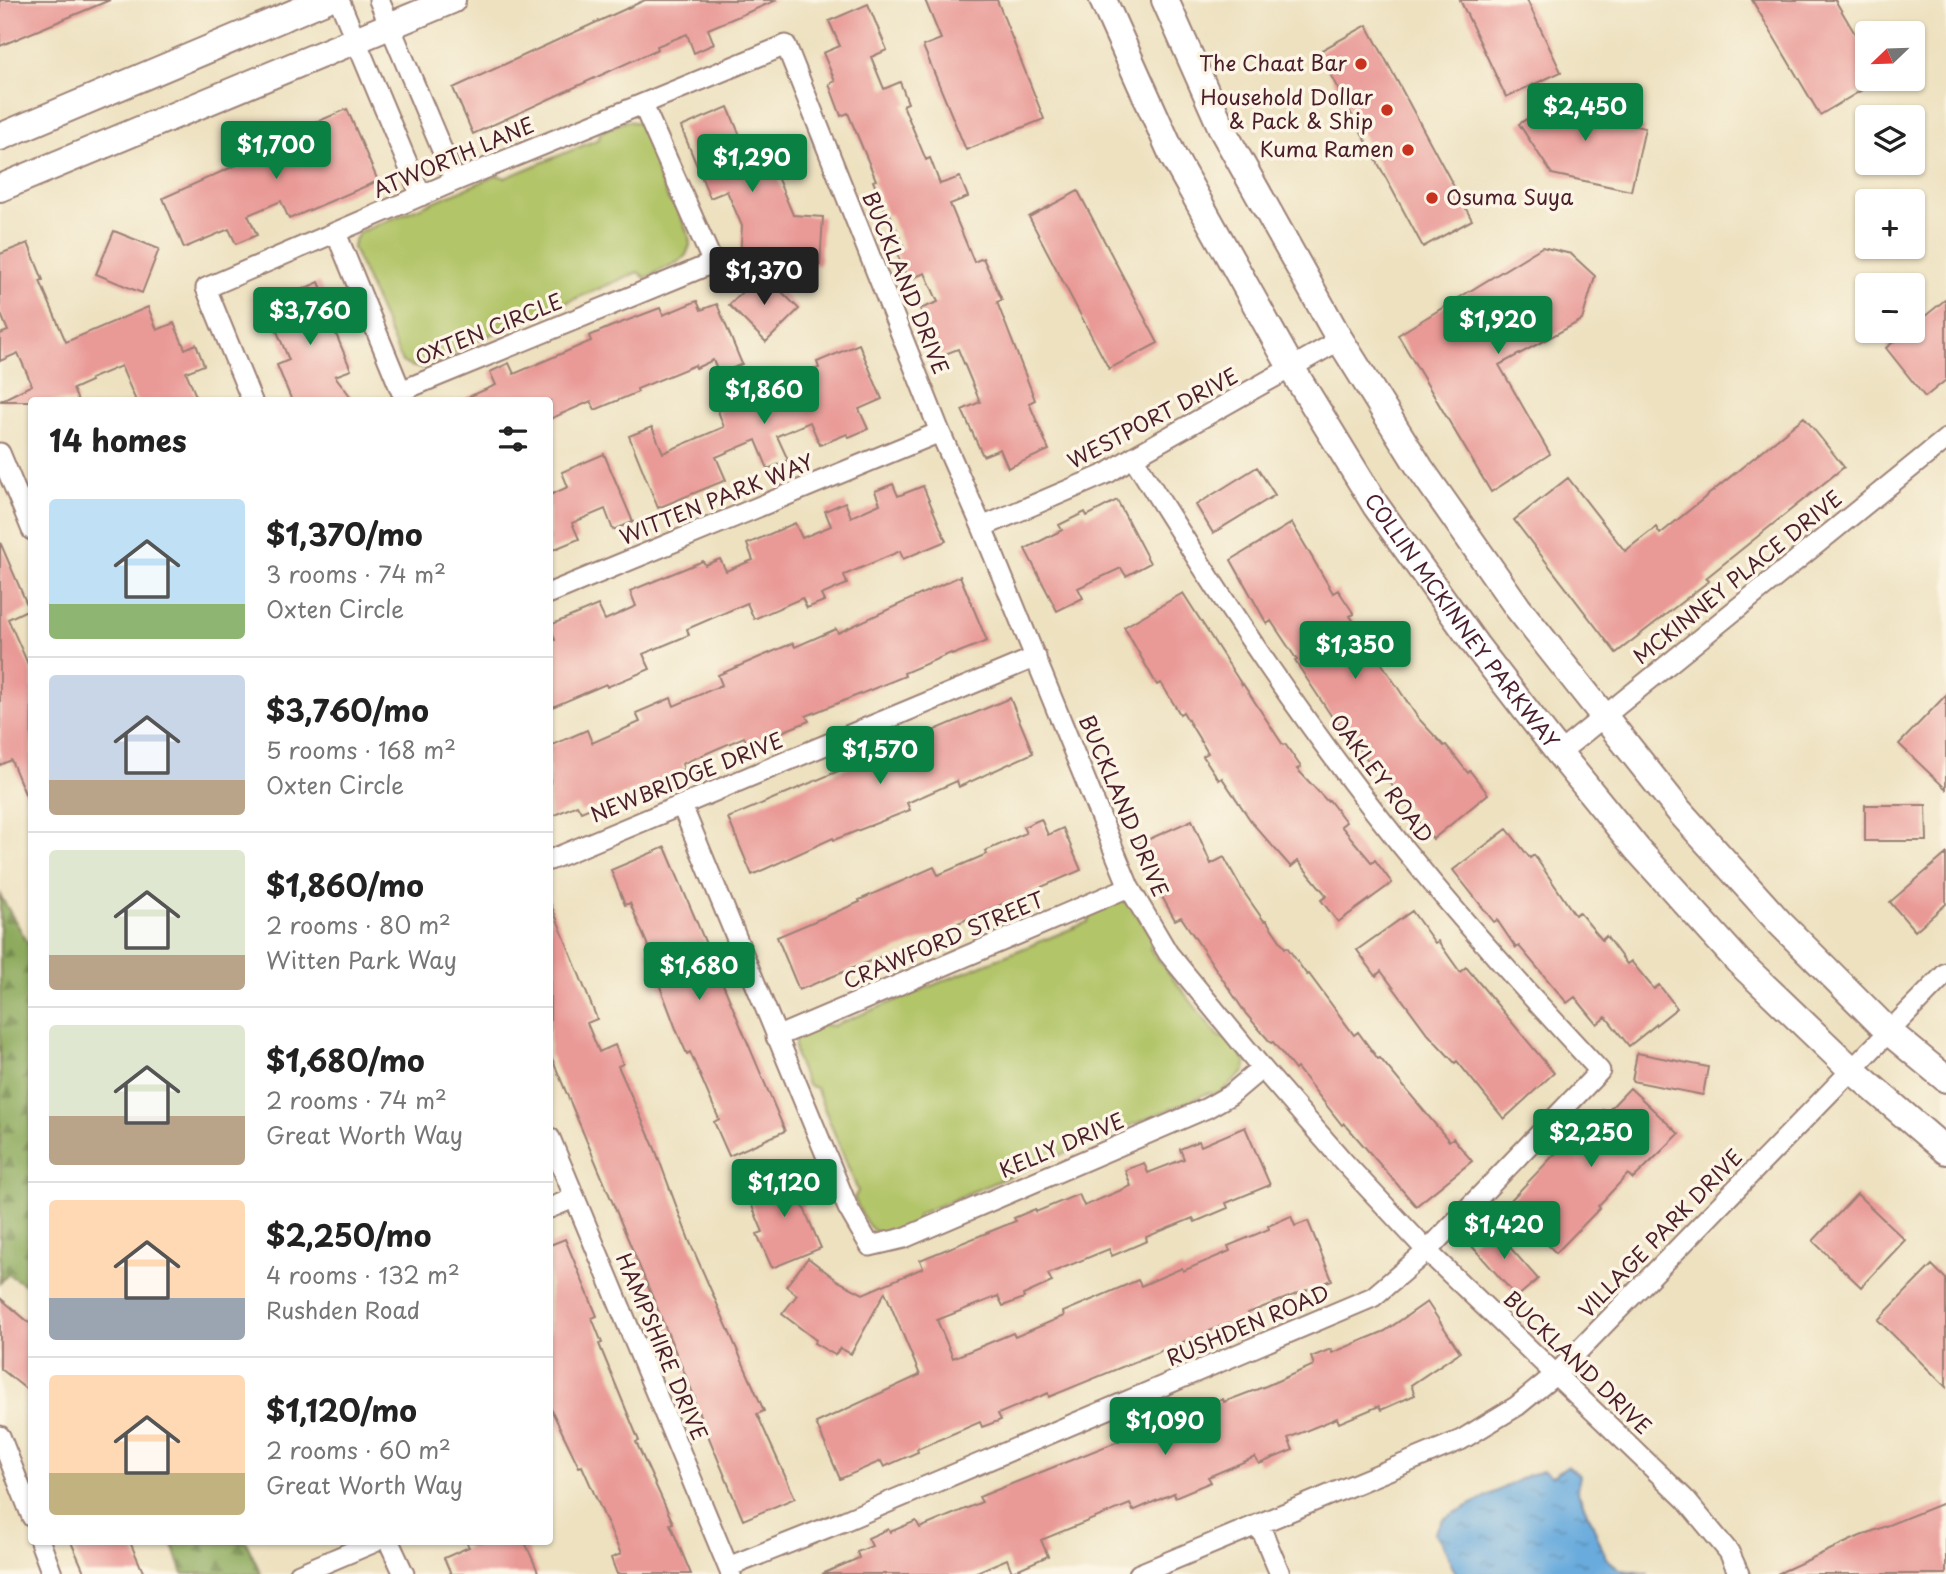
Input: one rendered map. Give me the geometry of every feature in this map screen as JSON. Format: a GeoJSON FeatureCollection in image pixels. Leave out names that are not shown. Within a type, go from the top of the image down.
{"type":"FeatureCollection","features":[{"type":"Feature","properties":{"kind":"street"},"geometry":{"type":"LineString","coordinates":[[0,136],[325,0]]}},
{"type":"Feature","properties":{"kind":"street"},"geometry":{"type":"LineString","coordinates":[[339,0],[421,196]]}},
{"type":"Feature","properties":{"kind":"street"},"geometry":{"type":"LineString","coordinates":[[379,0],[454,181]]}},
{"type":"Feature","properties":{"kind":"street"},"geometry":{"type":"LineString","coordinates":[[0,188],[452,0]]}},
{"type":"Feature","properties":{"kind":"street","name":"COLLIN MCKINNEY PARKWAY"},"geometry":{"type":"LineString","coordinates":[[1103,0],[1173,156],[1292,369],[1376,506],[1477,646],[1637,849],[1738,961],[1852,1070],[1946,1151]]}},
{"type":"Feature","properties":{"kind":"street"},"geometry":{"type":"LineString","coordinates":[[1165,0],[1223,131],[1340,340],[1420,468],[1518,608],[1680,812],[1779,922],[1888,1031],[1946,1079]]}},
{"type":"Feature","properties":{"kind":"street"},"geometry":{"type":"LineString","coordinates":[[1173,0],[1183,41]]}},
{"type":"Feature","properties":{"kind":"street","name":"ATWORTH LANE"},"geometry":{"type":"LineString","coordinates":[[250,397],[206,288],[454,181],[786,45]]}},
{"type":"Feature","properties":{"kind":"street","name":"BUCKLAND DRIVE"},"geometry":{"type":"LineString","coordinates":[[786,45],[940,432],[982,527],[1129,887],[1168,953],[1262,1068],[1343,1161],[1427,1251],[1685,1499],[1729,1552],[1739,1574]]}},
{"type":"Feature","properties":{"kind":"street","name":"OXTEN CIRCLE"},"geometry":{"type":"LineString","coordinates":[[336,233],[401,391],[713,263],[643,104]]}},
{"type":"Feature","properties":{"kind":"street","name":"WESTPORT DRIVE"},"geometry":{"type":"LineString","coordinates":[[982,527],[1108,474],[1133,457],[1340,340]]}},
{"type":"Feature","properties":{"kind":"street","name":"WITTEN PARK WAY"},"geometry":{"type":"LineString","coordinates":[[553,592],[940,432]]}},
{"type":"Feature","properties":{"kind":"street","name":"MCKINNEY PLACE DRIVE"},"geometry":{"type":"LineString","coordinates":[[1559,753],[1946,439]]}},
{"type":"Feature","properties":{"kind":"street"},"geometry":{"type":"LineString","coordinates":[[0,453],[28,520]]}},
{"type":"Feature","properties":{"kind":"street","name":"OAKLEY ROAD"},"geometry":{"type":"LineString","coordinates":[[1133,457],[1195,556],[1293,702],[1363,796],[1423,873],[1600,1071]]}},
{"type":"Feature","properties":{"kind":"street","name":"NEWBRIDGE DRIVE"},"geometry":{"type":"LineString","coordinates":[[553,859],[1036,657]]}},
{"type":"Feature","properties":{"kind":"street"},"geometry":{"type":"LineString","coordinates":[[682,806],[776,1037]]}},
{"type":"Feature","properties":{"kind":"street","name":"CRAWFORD STREET"},"geometry":{"type":"LineString","coordinates":[[776,1037],[1129,887]]}},
{"type":"Feature","properties":{"kind":"street","name":"VILLAGE PARK DRIVE"},"geometry":{"type":"LineString","coordinates":[[1139,1574],[1461,1440],[1517,1406],[1556,1374],[1946,973]]}},
{"type":"Feature","properties":{"kind":"street","name":"KELLY DRIVE"},"geometry":{"type":"LineString","coordinates":[[776,1037],[848,1208],[870,1246],[904,1238],[1207,1108],[1230,1095],[1262,1068]]}},
{"type":"Feature","properties":{"kind":"street","name":"RUSHDEN ROAD"},"geometry":{"type":"LineString","coordinates":[[729,1571],[1373,1297],[1427,1251],[1600,1071]]}},
{"type":"Feature","properties":{"kind":"street","name":"HAMPSHIRE DRIVE"},"geometry":{"type":"LineString","coordinates":[[553,1146],[729,1571]]}},
{"type":"Feature","properties":{"kind":"street"},"geometry":{"type":"LineString","coordinates":[[553,1207],[574,1198]]}},
{"type":"Feature","properties":{"kind":"street"},"geometry":{"type":"LineString","coordinates":[[0,1436],[28,1507]]}},
{"type":"Feature","properties":{"kind":"street"},"geometry":{"type":"LineString","coordinates":[[1259,1524],[1280,1574]]}},
{"type":"Feature","properties":{"kind":"street"},"geometry":{"type":"LineString","coordinates":[[41,1545],[52,1574]]}},
{"type":"Feature","properties":{"kind":"street"},"geometry":{"type":"LineString","coordinates":[[299,1574],[368,1545]]}},
{"type":"Feature","properties":{"kind":"street"},"geometry":{"type":"LineString","coordinates":[[390,1545],[404,1574]]}},
{"type":"Feature","properties":{"kind":"green space"},"geometry":{"type":"Polygon","coordinates":[[[626,121],[640,123],[658,161],[655,168],[669,201],[676,205],[689,236],[690,245],[686,255],[680,261],[645,278],[638,272],[457,349],[454,357],[434,365],[422,368],[402,362],[353,248],[360,232],[498,175],[505,178],[599,139],[600,132],[626,121]]]}},
{"type":"Feature","properties":{"kind":"green space"},"geometry":{"type":"Polygon","coordinates":[[[0,895],[28,943],[28,1287],[8,1274],[0,1283],[0,895]]]}},
{"type":"Feature","properties":{"kind":"green space"},"geometry":{"type":"Polygon","coordinates":[[[1118,900],[1130,903],[1152,939],[1150,949],[1218,1036],[1232,1041],[1246,1063],[1245,1071],[1220,1093],[1208,1093],[919,1214],[915,1224],[882,1233],[870,1228],[854,1198],[858,1191],[816,1088],[807,1085],[799,1067],[795,1048],[797,1035],[820,1024],[833,1026],[1088,922],[1090,911],[1118,900]]]}},
{"type":"Feature","properties":{"kind":"green space"},"geometry":{"type":"Polygon","coordinates":[[[173,1545],[247,1545],[261,1574],[183,1574],[173,1545]]]}},
{"type":"Feature","properties":{"kind":"water"},"geometry":{"type":"Polygon","coordinates":[[[1567,1466],[1580,1475],[1577,1491],[1606,1558],[1621,1570],[1649,1574],[1457,1574],[1442,1543],[1434,1534],[1443,1519],[1528,1475],[1543,1471],[1552,1476],[1567,1466]]]}},
{"type":"Feature","properties":{"kind":"building"},"geometry":{"type":"Polygon","coordinates":[[[0,0],[110,0],[0,46],[0,0]]]}},
{"type":"Feature","properties":{"kind":"building"},"geometry":{"type":"Polygon","coordinates":[[[645,0],[777,0],[708,29],[714,44],[694,53],[687,34],[473,134],[453,88],[645,0]]]}},
{"type":"Feature","properties":{"kind":"building"},"geometry":{"type":"Polygon","coordinates":[[[925,0],[997,0],[1044,119],[966,150],[923,46],[941,39],[925,0]]]}},
{"type":"Feature","properties":{"kind":"building"},"geometry":{"type":"Polygon","coordinates":[[[1460,0],[1527,0],[1561,72],[1506,97],[1460,0]]]}},
{"type":"Feature","properties":{"kind":"building"},"geometry":{"type":"Polygon","coordinates":[[[1752,0],[1835,0],[1855,34],[1855,91],[1860,91],[1820,115],[1752,0]]]}},
{"type":"Feature","properties":{"kind":"building"},"geometry":{"type":"Polygon","coordinates":[[[868,4],[887,50],[871,57],[884,89],[900,82],[908,103],[903,105],[926,160],[930,158],[940,184],[960,177],[968,197],[950,204],[974,262],[983,258],[1002,300],[997,302],[1035,400],[1029,403],[1049,450],[1008,468],[1000,449],[983,456],[962,410],[980,402],[958,349],[940,356],[920,309],[938,302],[925,273],[908,280],[896,251],[904,248],[890,214],[887,215],[873,181],[876,180],[848,113],[841,116],[829,84],[835,81],[823,53],[840,46],[829,21],[868,4]]]}},
{"type":"Feature","properties":{"kind":"building"},"geometry":{"type":"Polygon","coordinates":[[[1367,25],[1472,220],[1423,247],[1318,52],[1367,25]]]}},
{"type":"Feature","properties":{"kind":"building"},"geometry":{"type":"Polygon","coordinates":[[[1574,88],[1593,117],[1645,128],[1631,191],[1552,174],[1519,124],[1574,88]]]}},
{"type":"Feature","properties":{"kind":"building"},"geometry":{"type":"Polygon","coordinates":[[[728,107],[750,160],[767,153],[793,215],[823,217],[820,265],[740,259],[742,226],[727,191],[710,198],[681,127],[728,107]]]}},
{"type":"Feature","properties":{"kind":"building"},"geometry":{"type":"Polygon","coordinates":[[[347,109],[378,181],[289,219],[281,201],[248,215],[257,235],[236,244],[229,229],[184,248],[163,198],[261,154],[258,147],[347,109]]]}},
{"type":"Feature","properties":{"kind":"building"},"geometry":{"type":"Polygon","coordinates":[[[1078,191],[1158,343],[1109,369],[1029,217],[1078,191]]]}},
{"type":"Feature","properties":{"kind":"building"},"geometry":{"type":"Polygon","coordinates":[[[114,231],[159,249],[142,293],[96,274],[114,231]]]}},
{"type":"Feature","properties":{"kind":"building"},"geometry":{"type":"Polygon","coordinates":[[[28,243],[43,280],[40,281],[66,342],[148,307],[157,330],[174,323],[185,349],[196,344],[204,365],[186,372],[196,397],[134,397],[121,366],[73,389],[76,397],[28,397],[28,401],[0,401],[32,385],[18,353],[0,361],[0,334],[8,331],[0,312],[0,254],[28,243]]]}},
{"type":"Feature","properties":{"kind":"building"},"geometry":{"type":"Polygon","coordinates":[[[1542,247],[1571,254],[1595,276],[1582,320],[1499,365],[1550,454],[1491,492],[1398,335],[1542,247]]]}},
{"type":"Feature","properties":{"kind":"building"},"geometry":{"type":"Polygon","coordinates":[[[762,272],[799,309],[766,342],[729,305],[762,272]]]}},
{"type":"Feature","properties":{"kind":"building"},"geometry":{"type":"Polygon","coordinates":[[[319,282],[335,321],[331,322],[351,370],[335,376],[351,397],[290,397],[277,365],[289,360],[266,305],[319,282]]]}},
{"type":"Feature","properties":{"kind":"building"},"geometry":{"type":"Polygon","coordinates":[[[1946,299],[1946,380],[1925,397],[1886,348],[1892,343],[1925,343],[1925,316],[1946,299]]]}},
{"type":"Feature","properties":{"kind":"building"},"geometry":{"type":"Polygon","coordinates":[[[697,301],[701,310],[717,304],[742,364],[719,374],[713,360],[696,368],[695,365],[595,410],[591,401],[553,418],[553,397],[468,397],[496,385],[490,372],[509,363],[514,374],[591,341],[589,336],[610,327],[660,308],[663,315],[697,301]]]}},
{"type":"Feature","properties":{"kind":"building"},"geometry":{"type":"Polygon","coordinates":[[[859,344],[882,399],[859,409],[868,429],[820,445],[810,422],[777,436],[788,460],[768,469],[756,440],[716,457],[726,480],[658,508],[629,436],[652,427],[663,453],[724,427],[718,411],[819,368],[817,362],[859,344]]]}},
{"type":"Feature","properties":{"kind":"building"},"geometry":{"type":"Polygon","coordinates":[[[1804,417],[1844,467],[1706,578],[1709,581],[1616,653],[1514,520],[1568,478],[1625,551],[1656,527],[1660,534],[1804,417]]]}},
{"type":"Feature","properties":{"kind":"building"},"geometry":{"type":"Polygon","coordinates":[[[604,454],[633,522],[613,530],[605,509],[572,523],[579,539],[553,550],[553,494],[568,487],[562,472],[604,454]]]}},
{"type":"Feature","properties":{"kind":"building"},"geometry":{"type":"Polygon","coordinates":[[[1257,467],[1275,495],[1213,533],[1196,505],[1257,467]]]}},
{"type":"Feature","properties":{"kind":"building"},"geometry":{"type":"Polygon","coordinates":[[[893,484],[898,496],[923,486],[946,541],[903,559],[900,551],[844,575],[847,584],[821,595],[824,601],[807,608],[802,598],[754,619],[747,603],[687,629],[689,635],[643,654],[650,669],[553,707],[553,624],[598,605],[605,620],[636,606],[630,591],[703,561],[705,565],[720,559],[726,571],[753,560],[747,544],[795,523],[802,538],[831,526],[825,511],[845,502],[851,517],[880,504],[875,491],[893,484]]]}},
{"type":"Feature","properties":{"kind":"building"},"geometry":{"type":"Polygon","coordinates":[[[1117,500],[1150,563],[1126,576],[1121,568],[1078,588],[1083,598],[1057,611],[1025,549],[1062,530],[1059,525],[1085,512],[1087,516],[1117,500]]]}},
{"type":"Feature","properties":{"kind":"building"},"geometry":{"type":"Polygon","coordinates":[[[1292,523],[1333,593],[1338,590],[1354,614],[1350,616],[1418,718],[1444,746],[1446,745],[1468,773],[1470,771],[1488,794],[1433,839],[1387,779],[1384,781],[1336,719],[1334,720],[1271,621],[1267,624],[1231,560],[1292,523]]]}},
{"type":"Feature","properties":{"kind":"building"},"geometry":{"type":"Polygon","coordinates":[[[0,542],[28,607],[28,609],[8,619],[28,664],[28,801],[11,760],[0,765],[0,542]]]}},
{"type":"Feature","properties":{"kind":"building"},"geometry":{"type":"Polygon","coordinates":[[[960,576],[987,641],[952,655],[951,653],[904,673],[905,676],[806,716],[809,721],[748,745],[744,737],[682,764],[684,769],[581,812],[577,805],[553,816],[553,745],[587,730],[592,743],[640,722],[636,713],[671,698],[674,706],[722,685],[718,675],[793,643],[795,647],[836,629],[838,633],[960,576]]]}},
{"type":"Feature","properties":{"kind":"building"},"geometry":{"type":"Polygon","coordinates":[[[1183,593],[1242,685],[1301,767],[1297,769],[1327,801],[1329,800],[1346,822],[1341,826],[1372,863],[1375,860],[1392,883],[1338,922],[1321,900],[1327,896],[1298,861],[1291,867],[1253,824],[1222,778],[1219,780],[1203,756],[1208,753],[1183,712],[1180,714],[1161,683],[1157,685],[1124,627],[1183,593]]]}},
{"type":"Feature","properties":{"kind":"building"},"geometry":{"type":"Polygon","coordinates":[[[1946,695],[1946,789],[1899,744],[1946,695]]]}},
{"type":"Feature","properties":{"kind":"building"},"geometry":{"type":"Polygon","coordinates":[[[1010,698],[1033,753],[959,787],[957,781],[907,803],[910,810],[834,840],[833,838],[752,875],[728,818],[1010,698]]]}},
{"type":"Feature","properties":{"kind":"building"},"geometry":{"type":"Polygon","coordinates":[[[1865,805],[1926,805],[1927,841],[1865,841],[1865,805]]]}},
{"type":"Feature","properties":{"kind":"building"},"geometry":{"type":"Polygon","coordinates":[[[1041,819],[1048,835],[1063,828],[1081,870],[958,923],[959,925],[799,990],[777,937],[934,867],[938,875],[987,854],[985,851],[1026,833],[1023,827],[1041,819]]]}},
{"type":"Feature","properties":{"kind":"building"},"geometry":{"type":"Polygon","coordinates":[[[1192,820],[1211,864],[1224,857],[1264,921],[1266,920],[1307,975],[1309,974],[1354,1035],[1358,1032],[1449,1141],[1453,1138],[1472,1161],[1416,1206],[1344,1123],[1342,1125],[1297,1068],[1295,1070],[1246,1014],[1181,917],[1175,920],[1155,884],[1138,844],[1192,820]]]}},
{"type":"Feature","properties":{"kind":"building"},"geometry":{"type":"Polygon","coordinates":[[[1507,829],[1530,858],[1534,855],[1575,915],[1579,912],[1602,940],[1606,936],[1627,964],[1631,961],[1654,989],[1659,985],[1677,1008],[1629,1046],[1606,1017],[1597,1024],[1575,997],[1567,1003],[1519,946],[1516,948],[1497,920],[1494,922],[1453,870],[1507,829]]]}},
{"type":"Feature","properties":{"kind":"building"},"geometry":{"type":"Polygon","coordinates":[[[665,847],[785,1131],[729,1156],[714,1122],[719,1119],[690,1052],[687,1054],[678,1034],[647,952],[650,951],[630,903],[625,905],[611,870],[665,847]]]}},
{"type":"Feature","properties":{"kind":"building"},"geometry":{"type":"Polygon","coordinates":[[[1946,854],[1946,904],[1915,931],[1890,902],[1946,854]]]}},
{"type":"Feature","properties":{"kind":"building"},"geometry":{"type":"Polygon","coordinates":[[[553,909],[597,1019],[587,1023],[599,1052],[615,1045],[623,1064],[618,1066],[655,1149],[689,1240],[764,1411],[757,1414],[795,1498],[743,1520],[693,1399],[695,1398],[553,1061],[553,909]]]}},
{"type":"Feature","properties":{"kind":"building"},"geometry":{"type":"Polygon","coordinates":[[[1412,911],[1460,972],[1466,967],[1554,1073],[1504,1119],[1457,1061],[1455,1063],[1427,1033],[1381,971],[1376,976],[1357,950],[1412,911]]]}},
{"type":"Feature","properties":{"kind":"building"},"geometry":{"type":"Polygon","coordinates":[[[1637,1053],[1708,1067],[1703,1095],[1632,1081],[1637,1053]]]}},
{"type":"Feature","properties":{"kind":"building"},"geometry":{"type":"Polygon","coordinates":[[[1630,1088],[1679,1134],[1633,1179],[1628,1174],[1598,1206],[1600,1208],[1556,1253],[1507,1204],[1575,1133],[1577,1136],[1603,1110],[1606,1113],[1630,1088]]]}},
{"type":"Feature","properties":{"kind":"building"},"geometry":{"type":"Polygon","coordinates":[[[1245,1127],[1270,1185],[1226,1203],[1228,1208],[1195,1222],[1193,1218],[1146,1237],[1147,1241],[1112,1256],[1109,1249],[1048,1274],[1052,1282],[1023,1295],[1024,1298],[1003,1306],[998,1296],[937,1320],[953,1358],[1013,1333],[1015,1337],[1064,1316],[1063,1312],[1138,1280],[1141,1286],[1182,1268],[1183,1271],[1230,1251],[1228,1246],[1269,1229],[1268,1226],[1291,1216],[1295,1226],[1308,1221],[1332,1280],[1248,1313],[1250,1316],[1230,1325],[1229,1323],[1049,1397],[1048,1393],[998,1414],[1001,1420],[982,1427],[980,1422],[917,1449],[918,1452],[884,1467],[881,1461],[840,1479],[816,1423],[920,1375],[885,1292],[851,1354],[840,1348],[835,1355],[814,1343],[816,1340],[782,1314],[797,1295],[786,1286],[808,1258],[838,1281],[863,1294],[923,1268],[920,1260],[1016,1221],[1014,1218],[1079,1194],[1084,1206],[1131,1186],[1125,1170],[1144,1163],[1148,1173],[1184,1159],[1180,1149],[1199,1141],[1201,1146],[1245,1127]]]}},
{"type":"Feature","properties":{"kind":"building"},"geometry":{"type":"Polygon","coordinates":[[[800,1170],[813,1201],[803,1206],[821,1248],[772,1268],[757,1234],[763,1232],[746,1192],[800,1170]]]}},
{"type":"Feature","properties":{"kind":"building"},"geometry":{"type":"Polygon","coordinates":[[[1857,1194],[1905,1240],[1861,1287],[1813,1241],[1857,1194]]]}},
{"type":"Feature","properties":{"kind":"building"},"geometry":{"type":"Polygon","coordinates":[[[1491,1226],[1538,1279],[1517,1297],[1470,1244],[1491,1226]]]}},
{"type":"Feature","properties":{"kind":"building"},"geometry":{"type":"Polygon","coordinates":[[[565,1239],[597,1316],[592,1318],[602,1343],[599,1344],[639,1441],[636,1442],[673,1523],[670,1524],[691,1574],[617,1574],[611,1558],[621,1554],[582,1466],[579,1467],[553,1413],[553,1244],[565,1239]]]}},
{"type":"Feature","properties":{"kind":"building"},"geometry":{"type":"Polygon","coordinates":[[[1932,1265],[1946,1279],[1946,1387],[1878,1320],[1932,1265]]]}},
{"type":"Feature","properties":{"kind":"building"},"geometry":{"type":"Polygon","coordinates":[[[0,1298],[28,1322],[28,1391],[0,1368],[0,1298]]]}},
{"type":"Feature","properties":{"kind":"building"},"geometry":{"type":"Polygon","coordinates":[[[1427,1302],[1460,1352],[1411,1385],[1415,1395],[1381,1410],[1379,1406],[1339,1423],[1337,1418],[1288,1438],[1293,1450],[1259,1464],[1255,1457],[1208,1477],[1211,1482],[1175,1497],[1174,1493],[1133,1511],[1130,1504],[1041,1540],[1048,1556],[1012,1572],[1007,1559],[972,1574],[822,1574],[859,1558],[857,1552],[872,1546],[868,1538],[888,1529],[890,1532],[916,1521],[920,1528],[982,1502],[979,1497],[1119,1441],[1118,1438],[1138,1429],[1140,1434],[1223,1399],[1224,1402],[1266,1386],[1314,1365],[1311,1357],[1331,1349],[1332,1353],[1385,1331],[1427,1302]]]}},
{"type":"Feature","properties":{"kind":"building"},"geometry":{"type":"Polygon","coordinates":[[[1946,1502],[1946,1574],[1777,1574],[1858,1537],[1946,1502]]]}},
{"type":"Feature","properties":{"kind":"building"},"geometry":{"type":"Polygon","coordinates":[[[72,1545],[131,1545],[144,1574],[85,1574],[72,1545]]]}},
{"type":"Feature","properties":{"kind":"building"},"geometry":{"type":"Polygon","coordinates":[[[468,1545],[526,1545],[539,1574],[451,1574],[444,1558],[469,1547],[468,1545]]]}},
{"type":"Feature","properties":{"kind":"place","name":"The Chaat Bar"},"geometry":{"type":"Point","coordinates":[1361,64]}},
{"type":"Feature","properties":{"kind":"place","name":"Household Dollar & Pack & Ship"},"geometry":{"type":"Point","coordinates":[1387,110]}},
{"type":"Feature","properties":{"kind":"place","name":"Kuma Ramen"},"geometry":{"type":"Point","coordinates":[1408,150]}},
{"type":"Feature","properties":{"kind":"place","name":"Osuma Suya"},"geometry":{"type":"Point","coordinates":[1432,198]}}]}
